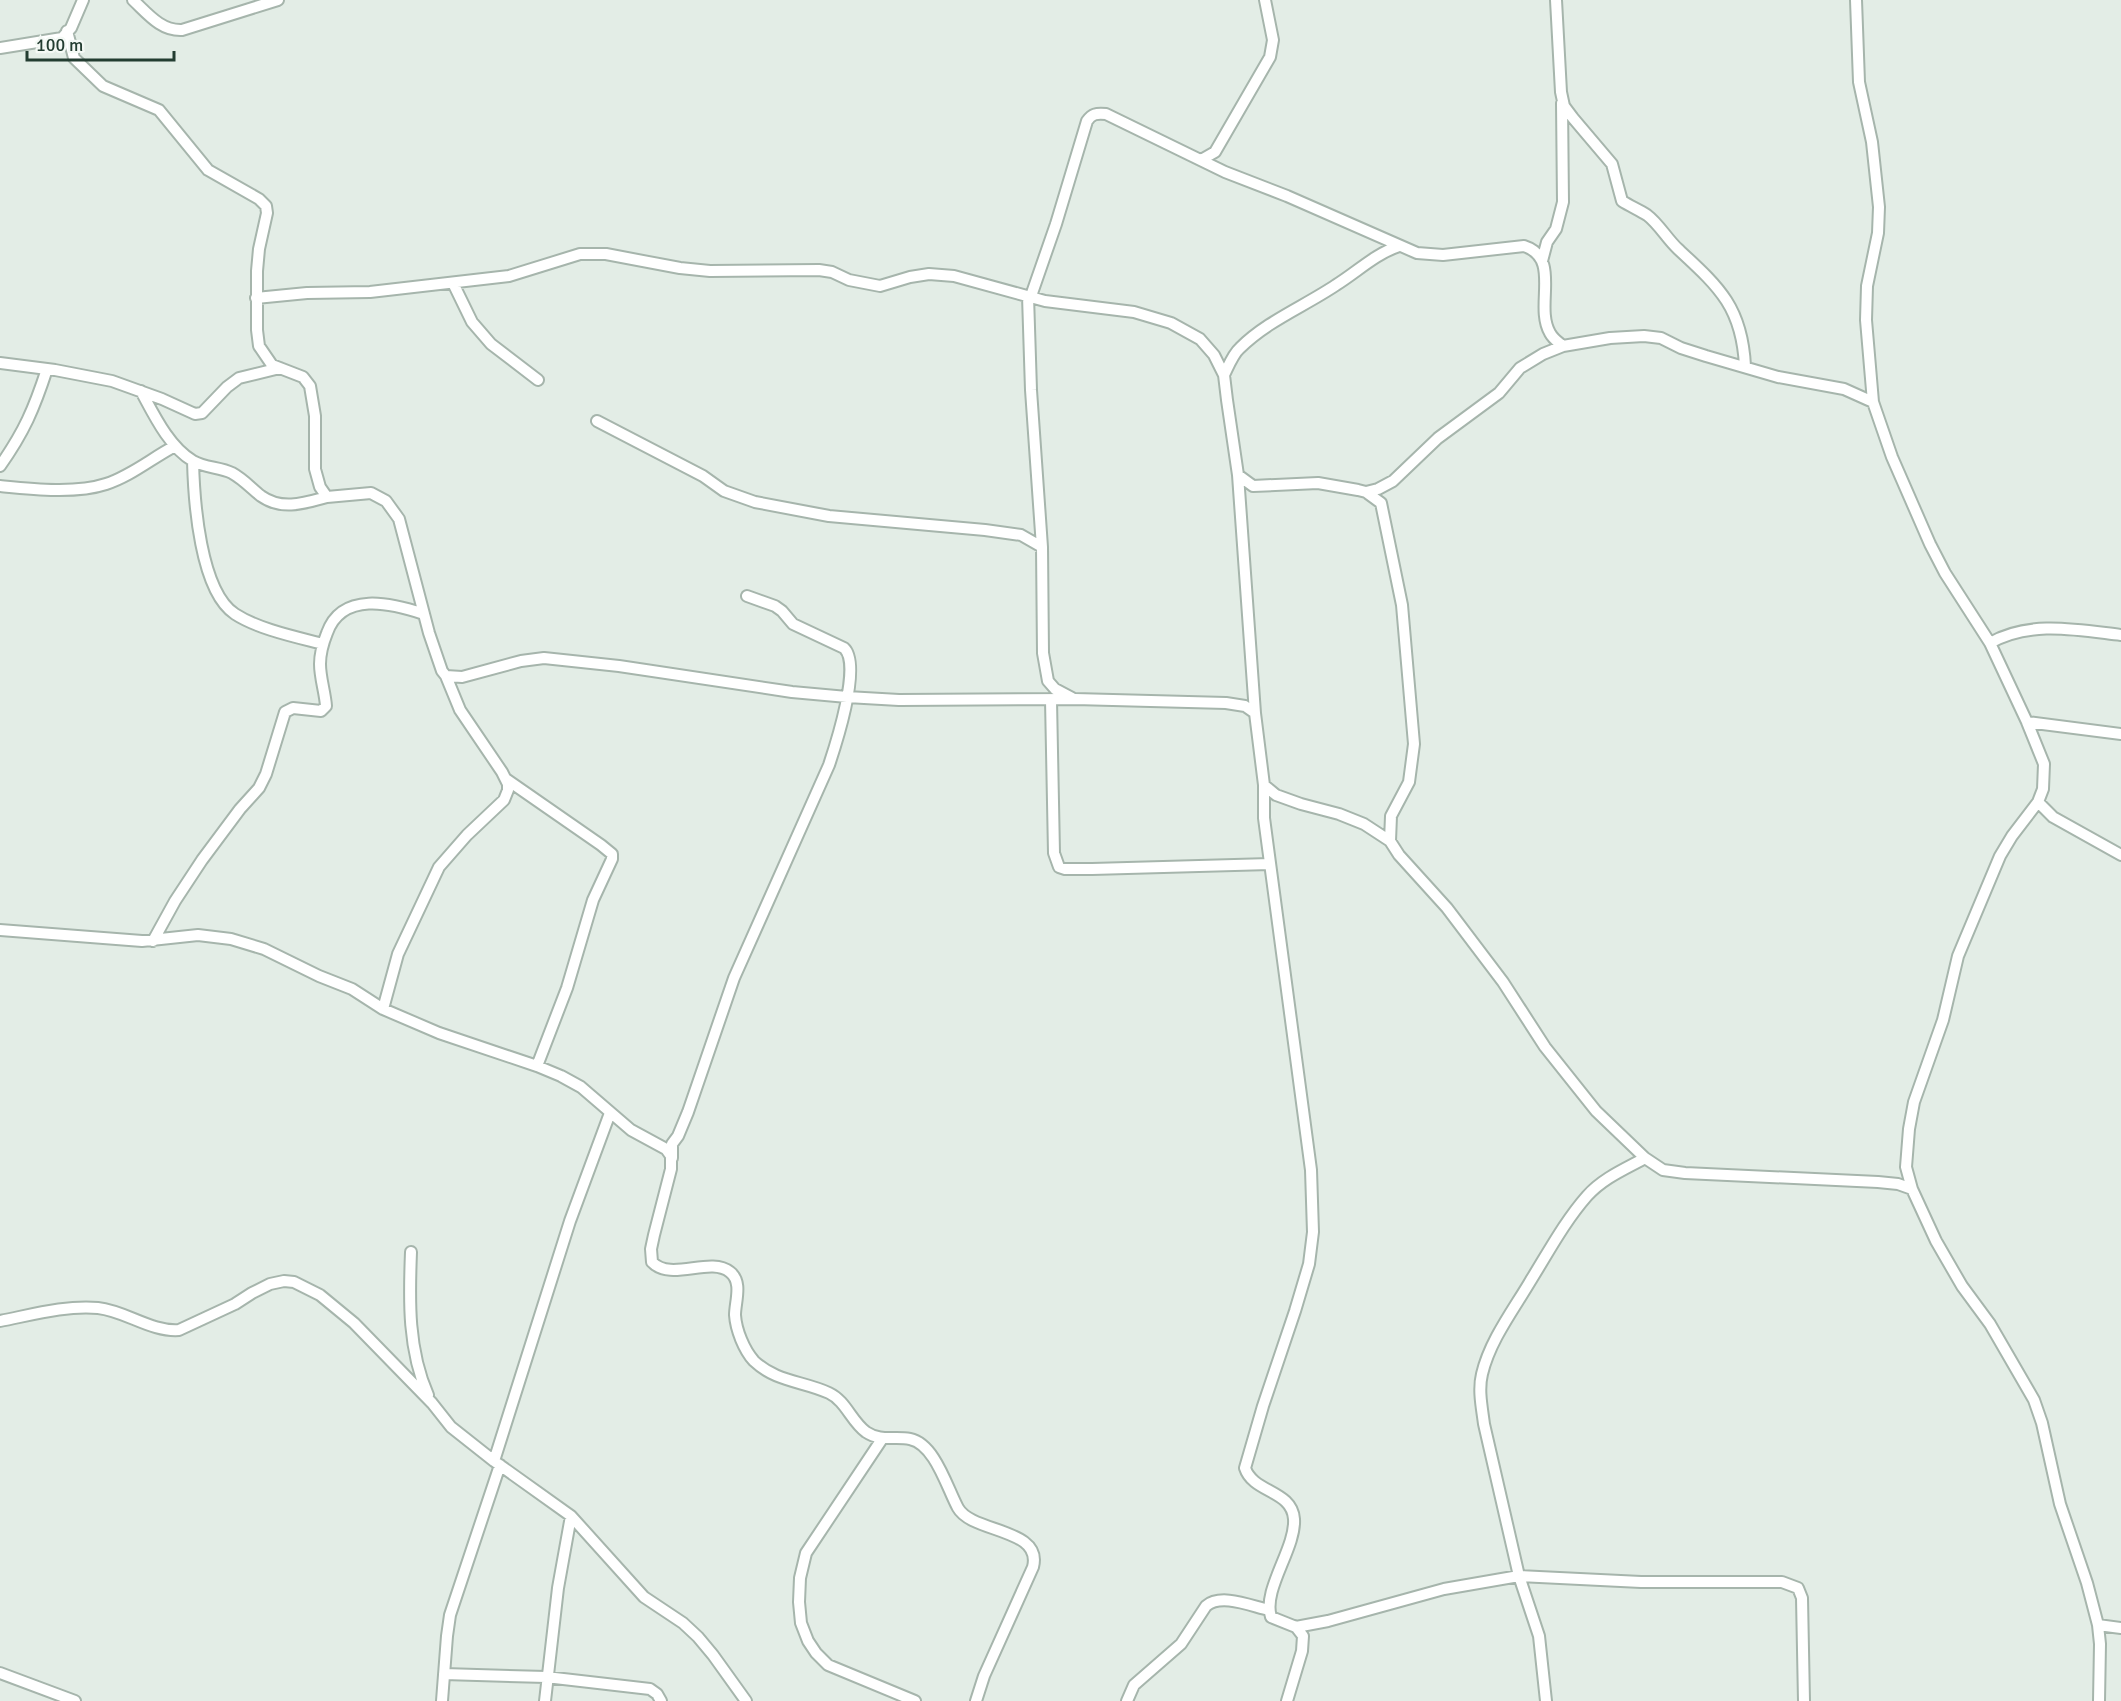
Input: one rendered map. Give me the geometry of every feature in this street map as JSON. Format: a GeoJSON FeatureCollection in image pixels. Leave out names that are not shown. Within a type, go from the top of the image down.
{"type":"FeatureCollection","features":[{"type":"Feature","properties":{"kind":"street"},"geometry":{"type":"LineString","coordinates":[[0,48],[62,38],[68,32],[83,0]]}},
{"type":"Feature","properties":{"kind":"street"},"geometry":{"type":"LineString","coordinates":[[133,0],[164,28],[173,31],[278,0]]}},
{"type":"Feature","properties":{"kind":"street"},"geometry":{"type":"LineString","coordinates":[[1201,160],[1215,152],[1270,57],[1273,40],[1265,0]]}},
{"type":"Feature","properties":{"kind":"street"},"geometry":{"type":"LineString","coordinates":[[1542,261],[1548,242],[1556,229],[1563,202],[1562,99],[1556,0]]}},
{"type":"Feature","properties":{"kind":"street"},"geometry":{"type":"LineString","coordinates":[[1856,0],[1859,82],[1872,142],[1879,207],[1878,233],[1867,286],[1866,320],[1873,402],[1892,457],[1930,544],[1945,573],[1990,643],[2044,764],[2043,789],[2038,802],[2000,856],[1958,956],[1943,1020],[1912,1111],[1906,1167],[1912,1189],[1936,1241],[1962,1286],[1990,1324],[2034,1400],[2042,1423],[2060,1504],[2087,1583],[2098,1625],[2099,1701]]}},
{"type":"Feature","properties":{"kind":"street"},"geometry":{"type":"LineString","coordinates":[[68,32],[74,58],[103,86],[159,110],[208,170],[260,198],[266,206],[267,213],[259,249],[256,298],[260,346],[272,365],[303,377],[310,386],[315,416],[315,469],[320,487],[327,497]]}},
{"type":"Feature","properties":{"kind":"street"},"geometry":{"type":"LineString","coordinates":[[1562,99],[1573,118],[1612,164],[1622,201],[1647,215],[1722,293],[1739,324],[1744,344],[1745,366]]}},
{"type":"Feature","properties":{"kind":"street"},"geometry":{"type":"LineString","coordinates":[[1270,864],[1065,869],[1059,867],[1054,853],[1045,700],[1048,681],[1043,653],[1041,525],[1030,390],[1029,296],[1056,224],[1087,121],[1091,115],[1106,114],[1201,160],[1417,253],[1443,255],[1524,246],[1533,249],[1544,264],[1547,326],[1549,332],[1563,346]]}},
{"type":"Feature","properties":{"kind":"street"},"geometry":{"type":"LineString","coordinates":[[1209,350],[1222,352],[1238,349],[1300,306],[1336,286],[1385,251],[1399,246]]}},
{"type":"Feature","properties":{"kind":"street"},"geometry":{"type":"LineString","coordinates":[[256,298],[307,293],[369,292],[509,276],[580,254],[606,254],[657,265],[710,271],[819,270],[832,272],[865,285],[880,286],[929,274],[954,276],[1045,301],[1134,312],[1171,323],[1200,339],[1214,356],[1224,375],[1238,475],[1255,713],[1264,785],[1264,818],[1311,1170],[1313,1232],[1309,1264],[1245,1468],[1253,1482],[1284,1500],[1293,1511],[1293,1529],[1270,1598],[1271,1617],[1296,1627],[1370,1610],[1444,1589],[1519,1576],[1641,1582],[1782,1582],[1798,1588],[1802,1598],[1804,1701]]}},
{"type":"Feature","properties":{"kind":"street"},"geometry":{"type":"LineString","coordinates":[[453,283],[472,322],[491,344],[538,380]]}},
{"type":"Feature","properties":{"kind":"street"},"geometry":{"type":"LineString","coordinates":[[1238,475],[1253,486],[1318,483],[1366,492],[1378,489],[1393,481],[1438,438],[1499,393],[1520,368],[1543,354],[1563,346],[1610,338],[1644,336],[1661,338],[1681,348],[1778,377],[1844,389],[1873,402]]}},
{"type":"Feature","properties":{"kind":"street"},"geometry":{"type":"LineString","coordinates":[[1224,375],[1238,349]]}},
{"type":"Feature","properties":{"kind":"street"},"geometry":{"type":"LineString","coordinates":[[0,363],[112,381],[195,414],[202,413],[238,378],[280,368]]}},
{"type":"Feature","properties":{"kind":"street"},"geometry":{"type":"LineString","coordinates":[[0,466],[20,437],[34,409],[47,369]]}},
{"type":"Feature","properties":{"kind":"street"},"geometry":{"type":"LineString","coordinates":[[141,391],[175,446],[193,461],[232,473],[262,497],[275,503],[293,505],[327,497],[371,493],[386,501],[399,519],[424,614],[442,670],[460,710],[506,779],[612,854],[612,859],[593,900],[567,988],[537,1066]]}},
{"type":"Feature","properties":{"kind":"street"},"geometry":{"type":"LineString","coordinates":[[597,421],[703,476],[724,491],[755,502],[792,511],[829,516],[985,530],[1028,537],[1042,547]]}},
{"type":"Feature","properties":{"kind":"street"},"geometry":{"type":"LineString","coordinates":[[0,486],[25,489],[97,487],[131,472],[175,446]]}},
{"type":"Feature","properties":{"kind":"street"},"geometry":{"type":"LineString","coordinates":[[193,461],[195,500],[209,576],[226,605],[233,613],[246,620],[323,644]]}},
{"type":"Feature","properties":{"kind":"street"},"geometry":{"type":"LineString","coordinates":[[1390,841],[1391,816],[1409,782],[1414,744],[1402,605],[1381,503],[1393,481]]}},
{"type":"Feature","properties":{"kind":"street"},"geometry":{"type":"LineString","coordinates":[[1366,492],[1381,503]]}},
{"type":"Feature","properties":{"kind":"street"},"geometry":{"type":"LineString","coordinates":[[1028,537],[1041,525]]}},
{"type":"Feature","properties":{"kind":"street"},"geometry":{"type":"LineString","coordinates":[[747,596],[775,606],[793,624],[848,652],[850,665],[847,697],[829,765],[734,978],[688,1112],[672,1144],[672,1161],[651,1249],[652,1262],[665,1269],[720,1267],[733,1274],[737,1286],[735,1316],[737,1330],[752,1359],[784,1379],[832,1394],[845,1406],[857,1424],[866,1431],[882,1439],[912,1439],[920,1443],[934,1457],[960,1511],[967,1518],[1030,1545],[1035,1558],[1033,1567],[992,1658],[976,1701]]}},
{"type":"Feature","properties":{"kind":"street"},"geometry":{"type":"LineString","coordinates":[[153,941],[175,901],[202,860],[240,809],[259,788],[266,774],[285,712],[293,708],[321,711],[326,706],[320,665],[323,644],[336,615],[345,608],[381,604],[400,606],[424,614]]}},
{"type":"Feature","properties":{"kind":"street"},"geometry":{"type":"LineString","coordinates":[[1990,643],[2008,634],[2052,628],[2121,635]]}},
{"type":"Feature","properties":{"kind":"street"},"geometry":{"type":"LineString","coordinates":[[446,676],[462,677],[521,661],[544,658],[619,666],[792,692],[847,697],[899,700],[1075,699],[1226,703],[1245,706],[1255,713]]}},
{"type":"Feature","properties":{"kind":"street"},"geometry":{"type":"LineString","coordinates":[[1048,681],[1055,689],[1075,699]]}},
{"type":"Feature","properties":{"kind":"street"},"geometry":{"type":"LineString","coordinates":[[2027,722],[2121,734]]}},
{"type":"Feature","properties":{"kind":"street"},"geometry":{"type":"LineString","coordinates":[[383,1009],[398,954],[439,867],[467,835],[504,800],[508,790],[506,779]]}},
{"type":"Feature","properties":{"kind":"street"},"geometry":{"type":"LineString","coordinates":[[1264,785],[1276,795],[1364,824],[1390,841],[1399,855],[1447,908],[1503,982],[1545,1047],[1596,1111],[1645,1158],[1663,1170],[1878,1182],[1898,1184],[1912,1189]]}},
{"type":"Feature","properties":{"kind":"street"},"geometry":{"type":"LineString","coordinates":[[2038,802],[2053,817],[2121,855]]}},
{"type":"Feature","properties":{"kind":"street"},"geometry":{"type":"LineString","coordinates":[[0,930],[153,941],[198,935],[238,941],[264,949],[352,989],[383,1009],[438,1033],[561,1076],[581,1087],[631,1130],[666,1149],[672,1161]]}},
{"type":"Feature","properties":{"kind":"street"},"geometry":{"type":"LineString","coordinates":[[442,1701],[450,1615],[570,1221],[610,1113]]}},
{"type":"Feature","properties":{"kind":"street"},"geometry":{"type":"LineString","coordinates":[[1546,1701],[1539,1636],[1519,1576],[1484,1424],[1481,1398],[1482,1376],[1488,1355],[1561,1230],[1588,1195],[1610,1177],[1645,1158]]}},
{"type":"Feature","properties":{"kind":"street"},"geometry":{"type":"LineString","coordinates":[[411,1252],[409,1297],[413,1341],[420,1375],[432,1403]]}},
{"type":"Feature","properties":{"kind":"street"},"geometry":{"type":"LineString","coordinates":[[0,1321],[75,1308],[99,1308],[172,1331],[235,1305],[270,1284],[284,1281],[294,1282],[321,1294],[354,1323],[432,1403],[451,1427],[571,1516],[644,1597],[683,1623],[698,1637],[746,1701]]}},
{"type":"Feature","properties":{"kind":"street"},"geometry":{"type":"LineString","coordinates":[[882,1439],[806,1553],[800,1578],[801,1623],[808,1641],[828,1665],[915,1701]]}},
{"type":"Feature","properties":{"kind":"street"},"geometry":{"type":"LineString","coordinates":[[545,1701],[558,1588],[571,1516]]}},
{"type":"Feature","properties":{"kind":"street"},"geometry":{"type":"LineString","coordinates":[[1127,1701],[1134,1685],[1181,1644],[1206,1606],[1212,1601],[1221,1599],[1269,1610]]}},
{"type":"Feature","properties":{"kind":"street"},"geometry":{"type":"LineString","coordinates":[[2098,1625],[2121,1628]]}},
{"type":"Feature","properties":{"kind":"street"},"geometry":{"type":"LineString","coordinates":[[1287,1701],[1304,1642],[1303,1636],[1296,1627]]}},
{"type":"Feature","properties":{"kind":"street"},"geometry":{"type":"LineString","coordinates":[[0,1673],[75,1701]]}},
{"type":"Feature","properties":{"kind":"street"},"geometry":{"type":"LineString","coordinates":[[444,1674],[546,1677],[650,1689],[661,1701]]}}]}
